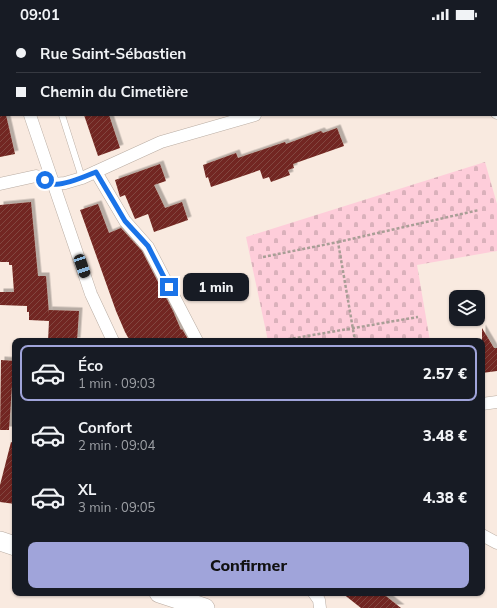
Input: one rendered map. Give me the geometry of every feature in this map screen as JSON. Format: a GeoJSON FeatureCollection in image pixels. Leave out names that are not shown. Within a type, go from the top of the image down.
{"type":"FeatureCollection","features":[{"type":"Feature","properties":{"kind":"main road"},"geometry":{"type":"LineString","coordinates":[[0,541],[12,545]]}},
{"type":"Feature","properties":{"kind":"main road"},"geometry":{"type":"LineString","coordinates":[[165,596],[182,604],[205,608]]}},
{"type":"Feature","properties":{"kind":"street"},"geometry":{"type":"LineString","coordinates":[[30,116],[91,294],[112,338]]}},
{"type":"Feature","properties":{"kind":"street"},"geometry":{"type":"LineString","coordinates":[[0,184],[36,176],[54,184],[65,183],[82,178],[161,142],[252,116]]}},
{"type":"Feature","properties":{"kind":"street"},"geometry":{"type":"LineString","coordinates":[[96,172],[125,221],[148,246],[195,338]]}},
{"type":"Feature","properties":{"kind":"street"},"geometry":{"type":"LineString","coordinates":[[485,404],[497,402]]}},
{"type":"Feature","properties":{"kind":"street"},"geometry":{"type":"LineString","coordinates":[[485,537],[497,543]]}},
{"type":"Feature","properties":{"kind":"street"},"geometry":{"type":"LineString","coordinates":[[316,596],[323,607]]}},
{"type":"Feature","properties":{"kind":"lane"},"geometry":{"type":"LineString","coordinates":[[62,116],[82,178]]}},
{"type":"Feature","properties":{"kind":"path"},"geometry":{"type":"LineString","coordinates":[[263,257],[338,242],[478,210]]}},
{"type":"Feature","properties":{"kind":"path"},"geometry":{"type":"LineString","coordinates":[[338,242],[355,338]]}},
{"type":"Feature","properties":{"kind":"path"},"geometry":{"type":"LineString","coordinates":[[294,338],[418,317]]}},
{"type":"Feature","properties":{"kind":"green space"},"geometry":{"type":"Polygon","coordinates":[[[485,162],[497,204],[497,251],[417,265],[429,338],[267,338],[246,237],[485,162]]]}},
{"type":"Feature","properties":{"kind":"building"},"geometry":{"type":"Polygon","coordinates":[[[0,116],[6,116],[15,154],[0,157],[0,116]]]}},
{"type":"Feature","properties":{"kind":"building"},"geometry":{"type":"Polygon","coordinates":[[[84,116],[109,116],[120,148],[98,156],[84,116]]]}},
{"type":"Feature","properties":{"kind":"building"},"geometry":{"type":"Polygon","coordinates":[[[337,128],[344,146],[293,164],[294,168],[288,170],[290,175],[271,182],[269,177],[263,179],[260,170],[211,187],[208,177],[206,178],[203,165],[236,153],[238,158],[285,142],[286,144],[321,131],[323,133],[337,128]]]}},
{"type":"Feature","properties":{"kind":"building"},"geometry":{"type":"Polygon","coordinates":[[[160,164],[166,181],[154,185],[165,208],[182,202],[188,220],[154,232],[148,214],[135,219],[125,195],[120,197],[115,180],[160,164]]]}},
{"type":"Feature","properties":{"kind":"building"},"geometry":{"type":"Polygon","coordinates":[[[31,202],[38,276],[46,276],[49,314],[49,310],[79,311],[77,338],[48,338],[49,321],[29,320],[27,306],[0,305],[0,292],[14,292],[12,265],[9,265],[9,262],[0,262],[0,205],[31,202]]]}},
{"type":"Feature","properties":{"kind":"building"},"geometry":{"type":"Polygon","coordinates":[[[98,204],[109,233],[121,228],[142,251],[173,311],[181,330],[182,329],[187,338],[128,338],[116,311],[80,210],[98,204]]]}},
{"type":"Feature","properties":{"kind":"building"},"geometry":{"type":"Polygon","coordinates":[[[482,328],[494,348],[497,348],[497,371],[485,373],[485,338],[482,338],[482,328]]]}},
{"type":"Feature","properties":{"kind":"building"},"geometry":{"type":"Polygon","coordinates":[[[1,360],[12,361],[9,430],[0,430],[1,360]]]}},
{"type":"Feature","properties":{"kind":"building"},"geometry":{"type":"Polygon","coordinates":[[[12,442],[12,504],[0,502],[0,485],[12,442]]]}},
{"type":"Feature","properties":{"kind":"building"},"geometry":{"type":"Polygon","coordinates":[[[346,596],[386,596],[401,608],[361,608],[346,596]]]}},
{"type":"Feature","properties":{"kind":"route"},"geometry":{"type":"LineString","coordinates":[[45,180],[54,184],[65,183],[96,172],[125,221],[148,246],[169,287]]}}]}
